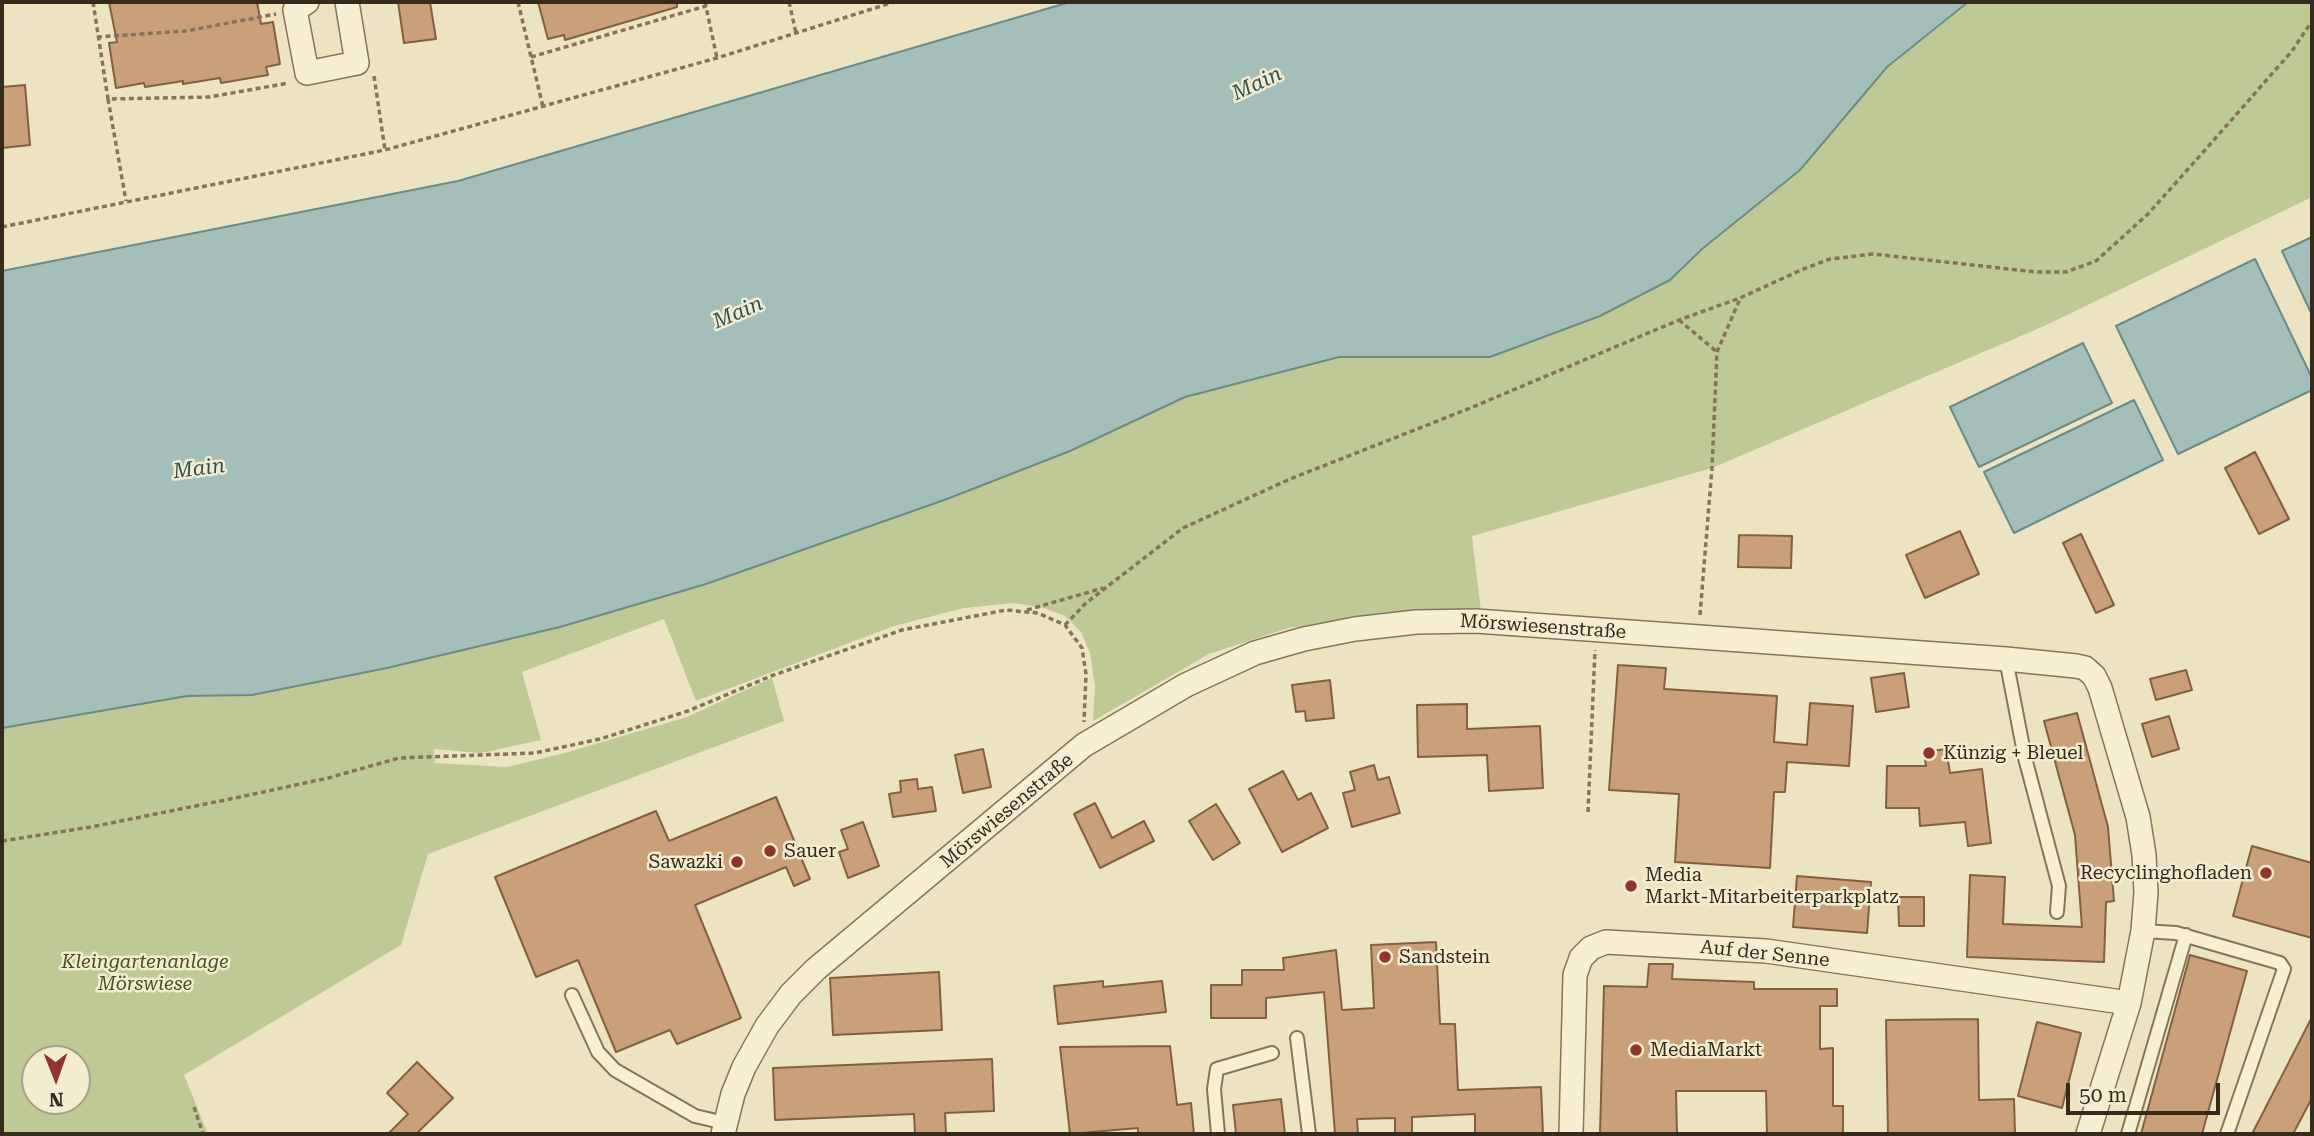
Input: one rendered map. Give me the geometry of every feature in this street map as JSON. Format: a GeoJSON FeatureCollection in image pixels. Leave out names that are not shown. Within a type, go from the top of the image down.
{"type":"FeatureCollection","features":[{"type":"Feature","properties":{"kind":"street"},"geometry":{"type":"LineString","coordinates":[[301,6],[307,73],[358,63],[347,2]]}},
{"type":"Feature","properties":{"kind":"street","name":"Mörswiesenstraße"},"geometry":{"type":"LineString","coordinates":[[724,1129],[744,1067],[767,1026],[792,994],[816,969],[1084,745],[1186,685],[1255,653],[1354,629],[1416,622],[1476,621],[2006,659],[2085,668],[2094,676],[2100,688],[2138,817],[2145,867],[2143,932],[2129,1003],[2088,1134]]}},
{"type":"Feature","properties":{"kind":"street","name":"Auf der Senne"},"geometry":{"type":"LineString","coordinates":[[1571,1134],[1575,975],[1581,958],[1591,948],[1606,942],[1766,951],[2129,1003]]}},
{"type":"Feature","properties":{"kind":"lane"},"geometry":{"type":"LineString","coordinates":[[2006,659],[2025,758],[2059,886],[2057,912]]}},
{"type":"Feature","properties":{"kind":"lane"},"geometry":{"type":"LineString","coordinates":[[2143,932],[2176,933],[2280,963],[2284,969],[2227,1134]]}},
{"type":"Feature","properties":{"kind":"lane"},"geometry":{"type":"LineString","coordinates":[[2127,1134],[2186,936]]}},
{"type":"Feature","properties":{"kind":"lane"},"geometry":{"type":"LineString","coordinates":[[572,995],[598,1052],[614,1070],[695,1116],[724,1129]]}},
{"type":"Feature","properties":{"kind":"lane"},"geometry":{"type":"LineString","coordinates":[[1297,1038],[1309,1134]]}},
{"type":"Feature","properties":{"kind":"lane"},"geometry":{"type":"LineString","coordinates":[[1218,1134],[1214,1089],[1217,1069],[1272,1053]]}},
{"type":"Feature","properties":{"kind":"path"},"geometry":{"type":"LineString","coordinates":[[93,2],[127,201]]}},
{"type":"Feature","properties":{"kind":"path"},"geometry":{"type":"LineString","coordinates":[[518,2],[543,107]]}},
{"type":"Feature","properties":{"kind":"path"},"geometry":{"type":"LineString","coordinates":[[789,2],[796,33]]}},
{"type":"Feature","properties":{"kind":"path"},"geometry":{"type":"LineString","coordinates":[[2,227],[385,150],[717,58],[894,2]]}},
{"type":"Feature","properties":{"kind":"path"},"geometry":{"type":"LineString","coordinates":[[531,57],[705,4],[717,58]]}},
{"type":"Feature","properties":{"kind":"path"},"geometry":{"type":"LineString","coordinates":[[97,37],[186,31],[301,6]]}},
{"type":"Feature","properties":{"kind":"path"},"geometry":{"type":"LineString","coordinates":[[1065,625],[1086,603],[1183,528],[1290,479],[1468,410],[1830,259],[1873,254],[2036,272],[2066,272],[2096,261],[2148,214],[2204,152],[2292,51],[2312,21]]}},
{"type":"Feature","properties":{"kind":"path"},"geometry":{"type":"LineString","coordinates":[[358,63],[373,67],[385,150]]}},
{"type":"Feature","properties":{"kind":"path"},"geometry":{"type":"LineString","coordinates":[[108,99],[209,97],[285,85],[307,73]]}},
{"type":"Feature","properties":{"kind":"path"},"geometry":{"type":"LineString","coordinates":[[1698,638],[1712,468],[1717,352],[1740,298]]}},
{"type":"Feature","properties":{"kind":"path"},"geometry":{"type":"LineString","coordinates":[[1679,320],[1717,352]]}},
{"type":"Feature","properties":{"kind":"path"},"geometry":{"type":"LineString","coordinates":[[1023,611],[1105,588]]}},
{"type":"Feature","properties":{"kind":"path"},"geometry":{"type":"LineString","coordinates":[[2,841],[91,827],[240,797],[328,778],[399,758],[536,753],[600,739],[688,711],[771,676],[902,630],[1006,610],[1038,613],[1065,625],[1082,648],[1086,674],[1084,745]]}},
{"type":"Feature","properties":{"kind":"path"},"geometry":{"type":"LineString","coordinates":[[1588,812],[1595,629]]}},
{"type":"Feature","properties":{"kind":"path"},"geometry":{"type":"LineString","coordinates":[[194,1107],[203,1134]]}},
{"type":"Feature","properties":{"kind":"green space","name":"Kleingartenanlage Mörswiese"},"geometry":{"type":"Polygon","coordinates":[[[1968,2],[2312,2],[2312,197],[2042,327],[1712,468],[1472,536],[1481,612],[1377,616],[1288,628],[1209,654],[1093,721],[1095,686],[1090,653],[1081,632],[1065,616],[1044,608],[1014,603],[964,608],[894,626],[696,701],[664,619],[522,672],[541,740],[481,753],[434,749],[435,763],[507,767],[565,753],[687,717],[772,678],[784,721],[428,854],[401,945],[184,1075],[208,1134],[2,1134],[2,728],[187,696],[252,695],[387,668],[560,627],[947,499],[1070,451],[1185,397],[1339,357],[1490,357],[1599,316],[1670,280],[1702,249],[1800,170],[1887,67],[1968,2]]]}},
{"type":"Feature","properties":{"kind":"water","name":"Main"},"geometry":{"type":"Polygon","coordinates":[[[1070,2],[1968,2],[1887,67],[1800,170],[1702,249],[1670,280],[1600,316],[1490,357],[1339,357],[1185,397],[1070,451],[947,499],[706,584],[560,627],[387,668],[252,695],[187,696],[2,728],[2,271],[458,181],[1070,2]]]}},
{"type":"Feature","properties":{"kind":"water"},"geometry":{"type":"Polygon","coordinates":[[[2312,237],[2312,315],[2282,251],[2312,237]]]}},
{"type":"Feature","properties":{"kind":"water"},"geometry":{"type":"Polygon","coordinates":[[[2255,259],[2312,378],[2312,390],[2178,454],[2116,326],[2255,259]]]}},
{"type":"Feature","properties":{"kind":"water"},"geometry":{"type":"Polygon","coordinates":[[[2083,343],[2112,403],[1979,467],[1950,407],[2083,343]]]}},
{"type":"Feature","properties":{"kind":"water"},"geometry":{"type":"Polygon","coordinates":[[[2134,400],[2163,460],[2014,533],[1984,472],[2134,400]]]}},
{"type":"Feature","properties":{"kind":"building"},"geometry":{"type":"Polygon","coordinates":[[[109,2],[257,2],[261,24],[273,22],[280,64],[266,67],[268,75],[221,83],[220,78],[183,84],[183,81],[145,87],[144,83],[116,88],[109,43],[117,42],[109,2]]]}},
{"type":"Feature","properties":{"kind":"building"},"geometry":{"type":"Polygon","coordinates":[[[398,2],[430,2],[436,39],[404,43],[398,2]]]}},
{"type":"Feature","properties":{"kind":"building"},"geometry":{"type":"Polygon","coordinates":[[[538,2],[677,2],[677,7],[565,40],[564,35],[548,39],[538,2]]]}},
{"type":"Feature","properties":{"kind":"building"},"geometry":{"type":"Polygon","coordinates":[[[25,85],[30,145],[2,148],[2,87],[25,85]]]}},
{"type":"Feature","properties":{"kind":"building"},"geometry":{"type":"Polygon","coordinates":[[[2255,452],[2289,519],[2259,534],[2225,468],[2255,452]]]}},
{"type":"Feature","properties":{"kind":"building"},"geometry":{"type":"Polygon","coordinates":[[[1960,531],[1979,574],[1925,598],[1906,555],[1960,531]]]}},
{"type":"Feature","properties":{"kind":"building"},"geometry":{"type":"Polygon","coordinates":[[[2081,534],[2114,605],[2096,613],[2063,543],[2081,534]]]}},
{"type":"Feature","properties":{"kind":"building"},"geometry":{"type":"Polygon","coordinates":[[[1739,535],[1792,536],[1791,568],[1738,567],[1739,535]]]}},
{"type":"Feature","properties":{"kind":"building"},"geometry":{"type":"Polygon","coordinates":[[[1618,665],[1666,668],[1664,689],[1777,696],[1774,742],[1807,745],[1810,703],[1853,706],[1849,766],[1787,762],[1785,792],[1774,792],[1770,868],[1675,862],[1679,794],[1609,790],[1618,665]]]}},
{"type":"Feature","properties":{"kind":"building"},"geometry":{"type":"Polygon","coordinates":[[[2186,670],[2192,690],[2156,700],[2150,679],[2186,670]]]}},
{"type":"Feature","properties":{"kind":"building"},"geometry":{"type":"Polygon","coordinates":[[[1904,673],[1909,707],[1876,712],[1871,678],[1904,673]]]}},
{"type":"Feature","properties":{"kind":"building"},"geometry":{"type":"Polygon","coordinates":[[[1330,680],[1334,718],[1306,721],[1305,711],[1296,712],[1292,685],[1330,680]]]}},
{"type":"Feature","properties":{"kind":"building"},"geometry":{"type":"Polygon","coordinates":[[[1467,704],[1467,729],[1540,726],[1543,788],[1489,791],[1487,755],[1418,757],[1417,705],[1467,704]]]}},
{"type":"Feature","properties":{"kind":"building"},"geometry":{"type":"Polygon","coordinates":[[[2077,713],[2108,827],[2114,901],[2106,902],[2104,962],[1967,957],[1970,875],[2005,877],[2003,924],[2082,927],[2075,835],[2044,721],[2077,713]]]}},
{"type":"Feature","properties":{"kind":"building"},"geometry":{"type":"Polygon","coordinates":[[[2169,716],[2179,749],[2152,757],[2142,724],[2169,716]]]}},
{"type":"Feature","properties":{"kind":"building"},"geometry":{"type":"Polygon","coordinates":[[[983,749],[991,787],[963,793],[955,755],[983,749]]]}},
{"type":"Feature","properties":{"kind":"building"},"geometry":{"type":"Polygon","coordinates":[[[1946,749],[1950,773],[1982,769],[1991,843],[1968,846],[1965,822],[1920,826],[1919,808],[1886,808],[1887,766],[1926,766],[1924,752],[1946,749]]]}},
{"type":"Feature","properties":{"kind":"building"},"geometry":{"type":"Polygon","coordinates":[[[1374,765],[1378,780],[1389,777],[1400,813],[1352,827],[1343,793],[1355,790],[1350,772],[1374,765]]]}},
{"type":"Feature","properties":{"kind":"building"},"geometry":{"type":"Polygon","coordinates":[[[1283,771],[1298,800],[1311,793],[1328,828],[1282,852],[1249,789],[1283,771]]]}},
{"type":"Feature","properties":{"kind":"building"},"geometry":{"type":"Polygon","coordinates":[[[917,779],[918,789],[932,787],[936,811],[893,817],[889,794],[901,792],[900,781],[917,779]]]}},
{"type":"Feature","properties":{"kind":"building"},"geometry":{"type":"Polygon","coordinates":[[[776,797],[810,879],[794,886],[786,867],[695,905],[741,1018],[677,1044],[670,1030],[616,1052],[578,960],[536,977],[495,877],[656,811],[669,841],[776,797]]]}},
{"type":"Feature","properties":{"kind":"building"},"geometry":{"type":"Polygon","coordinates":[[[1095,803],[1112,838],[1144,821],[1154,841],[1100,868],[1074,814],[1095,803]]]}},
{"type":"Feature","properties":{"kind":"building"},"geometry":{"type":"Polygon","coordinates":[[[1216,804],[1240,843],[1213,860],[1189,821],[1216,804]]]}},
{"type":"Feature","properties":{"kind":"building"},"geometry":{"type":"Polygon","coordinates":[[[863,822],[879,866],[848,878],[839,852],[848,849],[841,830],[863,822]]]}},
{"type":"Feature","properties":{"kind":"building"},"geometry":{"type":"Polygon","coordinates":[[[2252,846],[2312,863],[2312,938],[2233,916],[2252,846]]]}},
{"type":"Feature","properties":{"kind":"building"},"geometry":{"type":"Polygon","coordinates":[[[1797,876],[1871,882],[1867,933],[1793,927],[1797,876]]]}},
{"type":"Feature","properties":{"kind":"building"},"geometry":{"type":"Polygon","coordinates":[[[1898,897],[1924,897],[1924,926],[1899,926],[1898,897]]]}},
{"type":"Feature","properties":{"kind":"building"},"geometry":{"type":"Polygon","coordinates":[[[1436,942],[1440,1024],[1455,1024],[1458,1090],[1541,1087],[1543,1134],[1475,1134],[1475,1114],[1412,1117],[1412,1134],[1395,1134],[1395,1118],[1357,1119],[1358,1134],[1335,1134],[1324,992],[1266,998],[1266,1018],[1211,1018],[1211,985],[1242,985],[1242,970],[1284,970],[1283,958],[1336,950],[1342,1010],[1374,1008],[1371,945],[1436,942]]]}},
{"type":"Feature","properties":{"kind":"building"},"geometry":{"type":"Polygon","coordinates":[[[2190,955],[2247,971],[2202,1134],[2141,1134],[2190,955]]]}},
{"type":"Feature","properties":{"kind":"building"},"geometry":{"type":"Polygon","coordinates":[[[1649,964],[1673,964],[1672,979],[1754,982],[1754,989],[1837,989],[1837,1006],[1820,1006],[1820,1049],[1833,1048],[1833,1106],[1843,1106],[1843,1134],[1767,1134],[1766,1091],[1676,1091],[1677,1134],[1600,1134],[1604,986],[1647,987],[1649,964]]]}},
{"type":"Feature","properties":{"kind":"building"},"geometry":{"type":"Polygon","coordinates":[[[939,972],[942,1030],[833,1035],[830,978],[939,972]]]}},
{"type":"Feature","properties":{"kind":"building"},"geometry":{"type":"Polygon","coordinates":[[[1103,981],[1103,987],[1162,981],[1166,1012],[1058,1024],[1054,986],[1103,981]]]}},
{"type":"Feature","properties":{"kind":"building"},"geometry":{"type":"Polygon","coordinates":[[[2312,1017],[2312,1098],[2293,1134],[2252,1134],[2312,1017]]]}},
{"type":"Feature","properties":{"kind":"building"},"geometry":{"type":"Polygon","coordinates":[[[1978,1019],[1979,1100],[2014,1099],[2015,1134],[1888,1134],[1886,1020],[1978,1019]]]}},
{"type":"Feature","properties":{"kind":"building"},"geometry":{"type":"Polygon","coordinates":[[[2037,1022],[2081,1033],[2062,1108],[2018,1096],[2037,1022]]]}},
{"type":"Feature","properties":{"kind":"building"},"geometry":{"type":"Polygon","coordinates":[[[1170,1046],[1177,1105],[1191,1103],[1194,1134],[1138,1134],[1138,1128],[1070,1134],[1060,1047],[1170,1046]]]}},
{"type":"Feature","properties":{"kind":"building"},"geometry":{"type":"Polygon","coordinates":[[[992,1059],[994,1111],[945,1113],[946,1134],[915,1134],[914,1114],[775,1120],[773,1068],[992,1059]]]}},
{"type":"Feature","properties":{"kind":"building"},"geometry":{"type":"Polygon","coordinates":[[[417,1062],[453,1098],[416,1134],[388,1134],[408,1114],[387,1093],[417,1062]]]}},
{"type":"Feature","properties":{"kind":"building"},"geometry":{"type":"Polygon","coordinates":[[[1281,1099],[1285,1134],[1236,1134],[1233,1105],[1281,1099]]]}},
{"type":"Feature","properties":{"kind":"place","name":"Künzig + Bleuel"},"geometry":{"type":"Point","coordinates":[1929,753]}},
{"type":"Feature","properties":{"kind":"place","name":"Sauer"},"geometry":{"type":"Point","coordinates":[770,851]}},
{"type":"Feature","properties":{"kind":"place","name":"Sawazki"},"geometry":{"type":"Point","coordinates":[737,862]}},
{"type":"Feature","properties":{"kind":"place","name":"Recyclinghofladen"},"geometry":{"type":"Point","coordinates":[2266,873]}},
{"type":"Feature","properties":{"kind":"place","name":"Media Markt-Mitarbeiterparkplatz"},"geometry":{"type":"Point","coordinates":[1631,886]}},
{"type":"Feature","properties":{"kind":"place","name":"Sandstein"},"geometry":{"type":"Point","coordinates":[1385,957]}},
{"type":"Feature","properties":{"kind":"place","name":"MediaMarkt"},"geometry":{"type":"Point","coordinates":[1636,1050]}}]}
